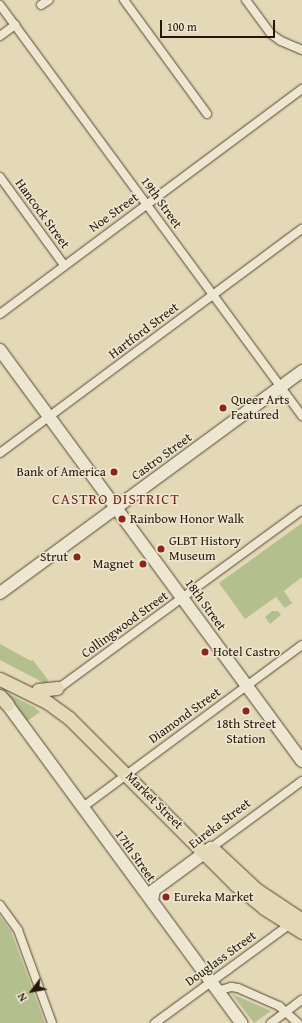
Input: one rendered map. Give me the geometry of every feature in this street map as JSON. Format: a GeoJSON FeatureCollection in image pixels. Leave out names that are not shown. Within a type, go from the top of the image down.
{"type":"FeatureCollection","features":[{"type":"Feature","properties":{"kind":"main road","name":"Market Street"},"geometry":{"type":"LineString","coordinates":[[0,671],[54,698],[76,714],[130,772],[208,850],[250,884],[298,919],[302,932]]}},
{"type":"Feature","properties":{"kind":"main road","name":"Market Street"},"geometry":{"type":"LineString","coordinates":[[0,679],[44,700],[62,712],[130,772]]}},
{"type":"Feature","properties":{"kind":"main road"},"geometry":{"type":"LineString","coordinates":[[38,690],[57,688]]}},
{"type":"Feature","properties":{"kind":"street"},"geometry":{"type":"LineString","coordinates":[[41,5],[49,0]]}},
{"type":"Feature","properties":{"kind":"street"},"geometry":{"type":"LineString","coordinates":[[124,0],[208,114]]}},
{"type":"Feature","properties":{"kind":"street"},"geometry":{"type":"LineString","coordinates":[[246,0],[271,34],[281,42],[302,50]]}},
{"type":"Feature","properties":{"kind":"street","name":"19th Street"},"geometry":{"type":"LineString","coordinates":[[0,5],[302,416]]}},
{"type":"Feature","properties":{"kind":"street"},"geometry":{"type":"LineString","coordinates":[[0,36],[15,25]]}},
{"type":"Feature","properties":{"kind":"street","name":"Noe Street"},"geometry":{"type":"LineString","coordinates":[[0,314],[302,89]]}},
{"type":"Feature","properties":{"kind":"street","name":"Hancock Street"},"geometry":{"type":"LineString","coordinates":[[0,177],[64,265]]}},
{"type":"Feature","properties":{"kind":"street","name":"Hartford Street"},"geometry":{"type":"LineString","coordinates":[[0,453],[302,229]]}},
{"type":"Feature","properties":{"kind":"street","name":"18th Street"},"geometry":{"type":"LineString","coordinates":[[0,350],[302,761]]}},
{"type":"Feature","properties":{"kind":"street","name":"Castro Street"},"geometry":{"type":"LineString","coordinates":[[0,593],[302,371]]}},
{"type":"Feature","properties":{"kind":"street","name":"Collingwood Street"},"geometry":{"type":"LineString","coordinates":[[57,688],[65,684],[302,510]]}},
{"type":"Feature","properties":{"kind":"street","name":"Diamond Street"},"geometry":{"type":"LineString","coordinates":[[83,807],[302,645]]}},
{"type":"Feature","properties":{"kind":"street","name":"17th Street"},"geometry":{"type":"LineString","coordinates":[[4,700],[149,893],[241,1023]]}},
{"type":"Feature","properties":{"kind":"street","name":"Eureka Street"},"geometry":{"type":"LineString","coordinates":[[149,893],[302,781]]}},
{"type":"Feature","properties":{"kind":"street"},"geometry":{"type":"LineString","coordinates":[[0,905],[18,930],[52,1023]]}},
{"type":"Feature","properties":{"kind":"street","name":"Douglass Street"},"geometry":{"type":"LineString","coordinates":[[155,1023],[214,986],[298,919]]}},
{"type":"Feature","properties":{"kind":"street"},"geometry":{"type":"LineString","coordinates":[[214,986],[238,988],[279,1006],[287,1011],[298,1023]]}},
{"type":"Feature","properties":{"kind":"street"},"geometry":{"type":"LineString","coordinates":[[271,1023],[302,1000]]}},
{"type":"Feature","properties":{"kind":"green space"},"geometry":{"type":"Polygon","coordinates":[[[302,523],[302,577],[284,591],[292,603],[285,608],[276,597],[245,619],[219,583],[302,523]]]}},
{"type":"Feature","properties":{"kind":"green space"},"geometry":{"type":"Polygon","coordinates":[[[272,611],[278,611],[281,615],[270,624],[265,617],[272,611]]]}},
{"type":"Feature","properties":{"kind":"green space"},"geometry":{"type":"Polygon","coordinates":[[[0,644],[31,661],[33,660],[48,680],[46,684],[0,660],[0,644]]]}},
{"type":"Feature","properties":{"kind":"green space"},"geometry":{"type":"Polygon","coordinates":[[[5,692],[34,707],[40,712],[26,722],[5,692]]]}},
{"type":"Feature","properties":{"kind":"green space"},"geometry":{"type":"Polygon","coordinates":[[[0,916],[11,931],[45,1023],[0,1023],[0,916]]]}},
{"type":"Feature","properties":{"kind":"green space"},"geometry":{"type":"Polygon","coordinates":[[[232,994],[271,1011],[254,1023],[232,994]]]}},
{"type":"Feature","properties":{"kind":"place","name":"Queer Arts Featured"},"geometry":{"type":"Point","coordinates":[223,408]}},
{"type":"Feature","properties":{"kind":"place","name":"Bank of America"},"geometry":{"type":"Point","coordinates":[114,472]}},
{"type":"Feature","properties":{"kind":"place","name":"Rainbow Honor Walk"},"geometry":{"type":"Point","coordinates":[122,519]}},
{"type":"Feature","properties":{"kind":"place","name":"GLBT History Museum"},"geometry":{"type":"Point","coordinates":[161,549]}},
{"type":"Feature","properties":{"kind":"place","name":"Strut"},"geometry":{"type":"Point","coordinates":[77,557]}},
{"type":"Feature","properties":{"kind":"place","name":"Magnet"},"geometry":{"type":"Point","coordinates":[143,564]}},
{"type":"Feature","properties":{"kind":"place","name":"Hotel Castro"},"geometry":{"type":"Point","coordinates":[205,652]}},
{"type":"Feature","properties":{"kind":"place","name":"18th Street Station"},"geometry":{"type":"Point","coordinates":[246,711]}},
{"type":"Feature","properties":{"kind":"place","name":"Eureka Market"},"geometry":{"type":"Point","coordinates":[166,897]}},
{"type":"Feature","properties":{"kind":"district","name":"CASTRO DISTRICT"},"geometry":{"type":"Point","coordinates":[116,499]}}]}
